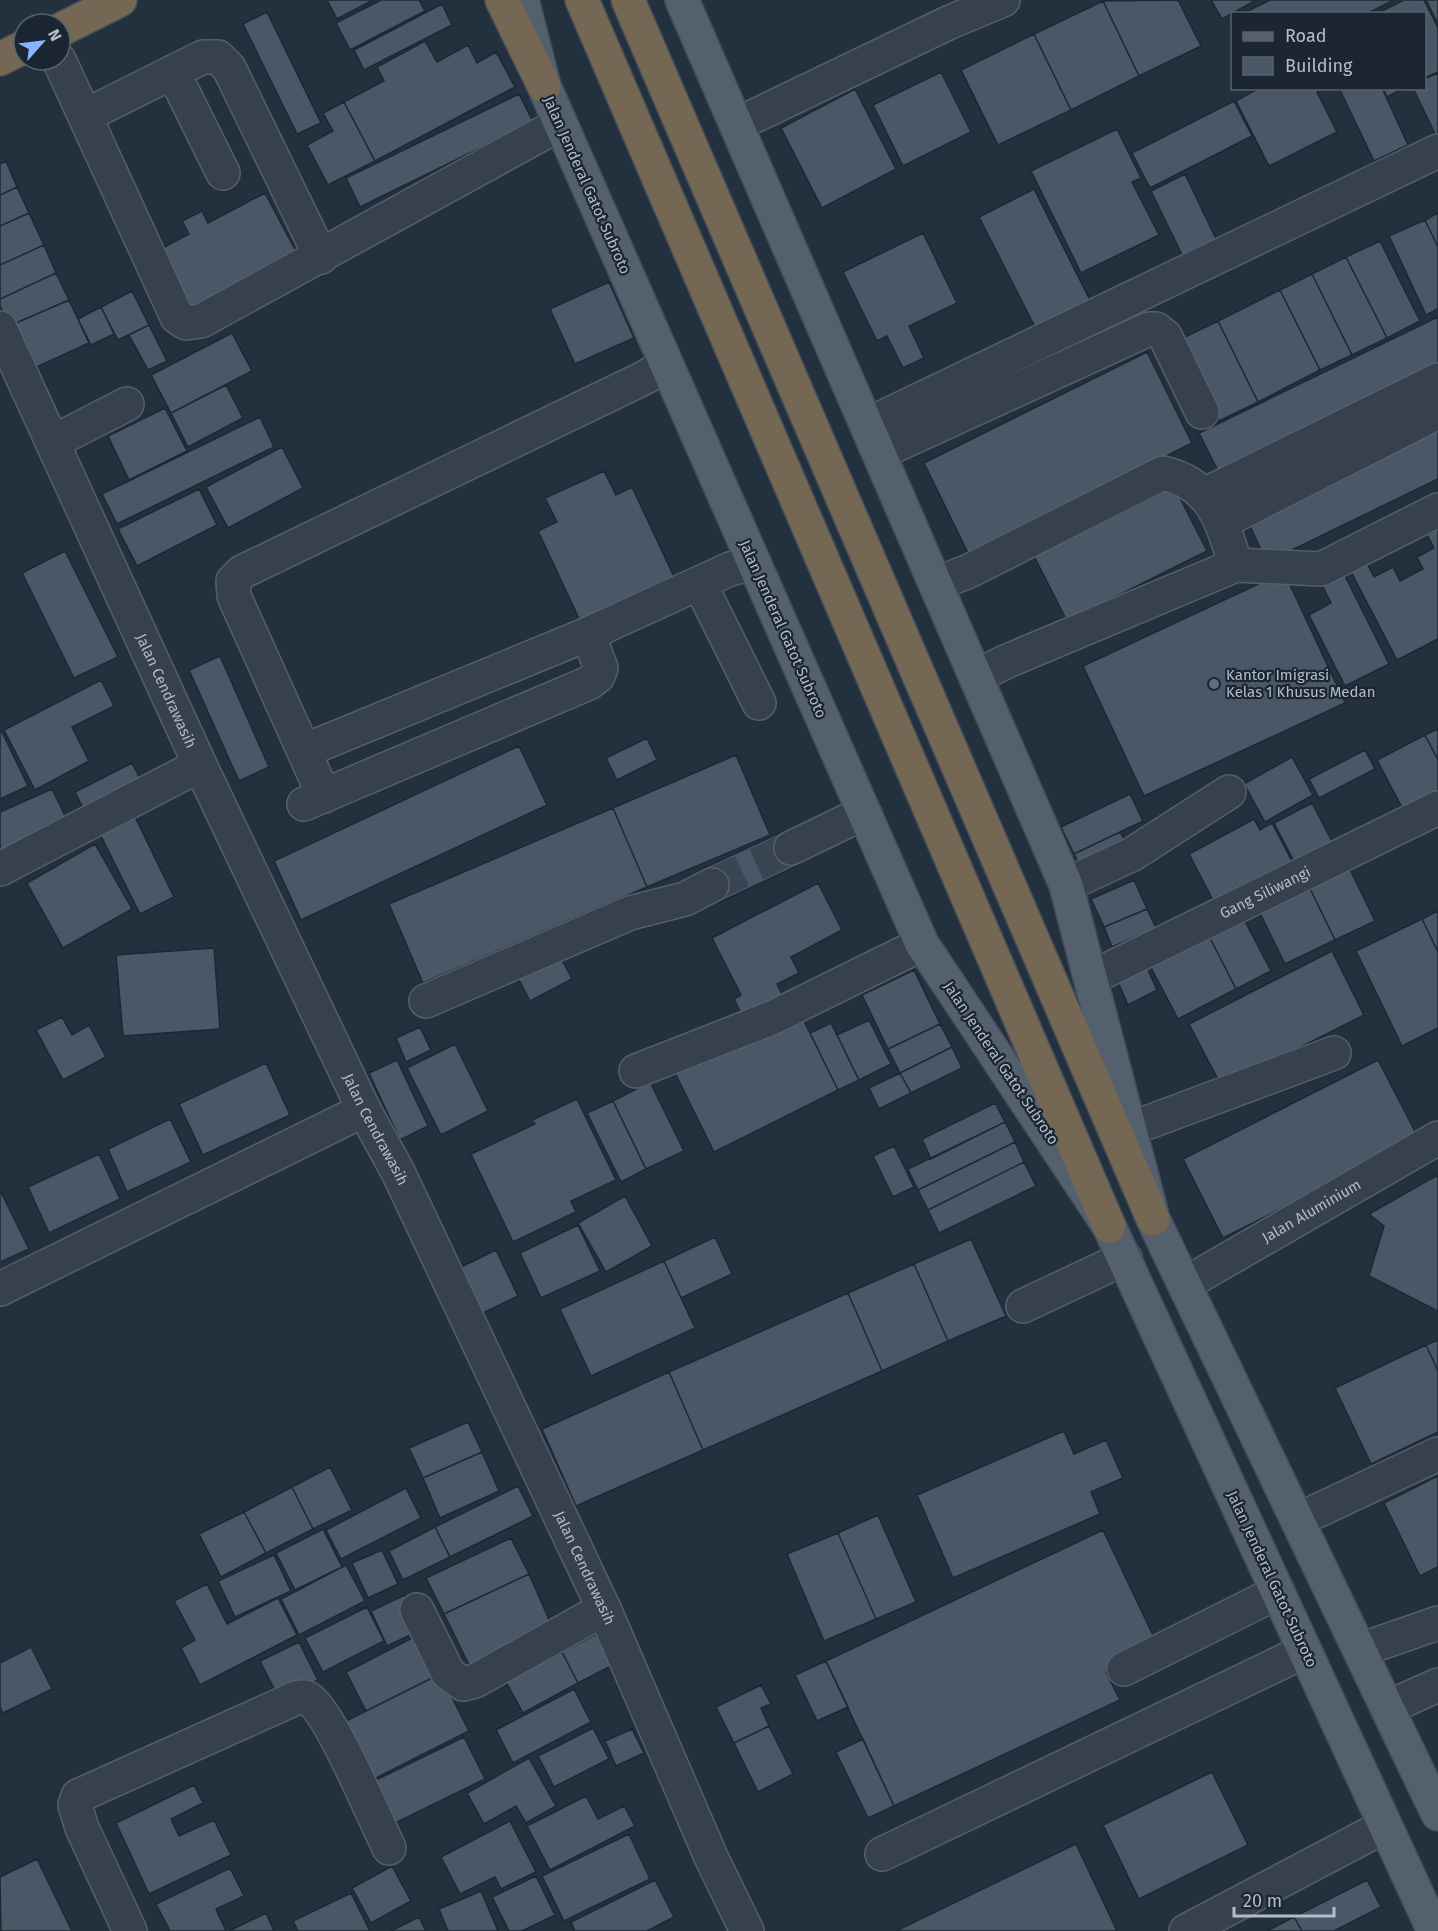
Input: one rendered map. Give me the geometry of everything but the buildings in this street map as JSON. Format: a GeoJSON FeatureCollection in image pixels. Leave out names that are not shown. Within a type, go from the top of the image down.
{"type":"FeatureCollection","features":[{"type":"Feature","properties":{"kind":"highway"},"geometry":{"type":"LineString","coordinates":[[72,24],[120,0]]}},
{"type":"Feature","properties":{"kind":"highway"},"geometry":{"type":"LineString","coordinates":[[502,0],[544,86]]}},
{"type":"Feature","properties":{"kind":"highway","name":"Jalan Jenderal Gatot Subroto"},"geometry":{"type":"LineString","coordinates":[[582,0],[1109,1226]]}},
{"type":"Feature","properties":{"kind":"highway"},"geometry":{"type":"LineString","coordinates":[[628,0],[1153,1219]]}},
{"type":"Feature","properties":{"kind":"main road","name":"Jalan Jenderal Gatot Subroto"},"geometry":{"type":"LineString","coordinates":[[522,0],[544,86],[560,124],[922,945],[1109,1226],[1434,1931]]}},
{"type":"Feature","properties":{"kind":"main road"},"geometry":{"type":"LineString","coordinates":[[682,0],[1066,885],[1153,1219],[1387,1708],[1436,1805]]}},
{"type":"Feature","properties":{"kind":"street"},"geometry":{"type":"LineString","coordinates":[[736,125],[1003,0]]}},
{"type":"Feature","properties":{"kind":"street"},"geometry":{"type":"LineString","coordinates":[[85,117],[203,57],[218,57],[229,68],[321,257]]}},
{"type":"Feature","properties":{"kind":"street"},"geometry":{"type":"LineString","coordinates":[[64,72],[177,317],[186,323],[201,321],[560,124]]}},
{"type":"Feature","properties":{"kind":"street"},"geometry":{"type":"LineString","coordinates":[[173,72],[223,173]]}},
{"type":"Feature","properties":{"kind":"street"},"geometry":{"type":"LineString","coordinates":[[873,439],[1438,151]]}},
{"type":"Feature","properties":{"kind":"street","name":"Jalan Cendrawasih"},"geometry":{"type":"LineString","coordinates":[[0,328],[201,765],[364,1110],[398,1172],[604,1609],[711,1857],[747,1931]]}},
{"type":"Feature","properties":{"kind":"street"},"geometry":{"type":"LineString","coordinates":[[873,439],[1149,329],[1156,329],[1165,336],[1202,412]]}},
{"type":"Feature","properties":{"kind":"street"},"geometry":{"type":"LineString","coordinates":[[588,634],[601,668],[598,676],[589,683],[314,800],[304,751],[234,596],[233,581],[242,572],[636,382],[666,364]]}},
{"type":"Feature","properties":{"kind":"street"},"geometry":{"type":"LineString","coordinates":[[1206,494],[1438,380]]}},
{"type":"Feature","properties":{"kind":"street"},"geometry":{"type":"LineString","coordinates":[[53,442],[127,404]]}},
{"type":"Feature","properties":{"kind":"street"},"geometry":{"type":"LineString","coordinates":[[1222,522],[1438,412]]}},
{"type":"Feature","properties":{"kind":"street"},"geometry":{"type":"LineString","coordinates":[[936,584],[967,572],[1163,473],[1187,481],[1206,494],[1222,522],[1236,565]]}},
{"type":"Feature","properties":{"kind":"street"},"geometry":{"type":"LineString","coordinates":[[976,677],[1005,662],[1236,565],[1321,569],[1438,510]]}},
{"type":"Feature","properties":{"kind":"street"},"geometry":{"type":"LineString","coordinates":[[304,751],[588,634],[730,569],[754,563]]}},
{"type":"Feature","properties":{"kind":"street"},"geometry":{"type":"LineString","coordinates":[[700,584],[759,703]]}},
{"type":"Feature","properties":{"kind":"street"},"geometry":{"type":"LineString","coordinates":[[0,868],[201,765]]}},
{"type":"Feature","properties":{"kind":"street"},"geometry":{"type":"LineString","coordinates":[[1066,885],[1131,855],[1229,792]]}},
{"type":"Feature","properties":{"kind":"street","name":"Gang Siliwangi"},"geometry":{"type":"LineString","coordinates":[[1091,978],[1438,808]]}},
{"type":"Feature","properties":{"kind":"street"},"geometry":{"type":"LineString","coordinates":[[791,848],[849,820],[866,816]]}},
{"type":"Feature","properties":{"kind":"street"},"geometry":{"type":"LineString","coordinates":[[426,1001],[630,912],[685,899],[712,885]]}},
{"type":"Feature","properties":{"kind":"street"},"geometry":{"type":"LineString","coordinates":[[636,1071],[774,1017],[922,945]]}},
{"type":"Feature","properties":{"kind":"street"},"geometry":{"type":"LineString","coordinates":[[1130,1129],[1334,1053]]}},
{"type":"Feature","properties":{"kind":"street"},"geometry":{"type":"LineString","coordinates":[[0,1288],[364,1110]]}},
{"type":"Feature","properties":{"kind":"street","name":"Jalan Aluminium"},"geometry":{"type":"LineString","coordinates":[[1185,1284],[1438,1138]]}},
{"type":"Feature","properties":{"kind":"street"},"geometry":{"type":"LineString","coordinates":[[1023,1306],[1125,1258]]}},
{"type":"Feature","properties":{"kind":"street"},"geometry":{"type":"LineString","coordinates":[[1298,1520],[1438,1454]]}},
{"type":"Feature","properties":{"kind":"street"},"geometry":{"type":"LineString","coordinates":[[1124,1669],[1278,1592]]}},
{"type":"Feature","properties":{"kind":"street"},"geometry":{"type":"LineString","coordinates":[[417,1610],[448,1673],[454,1680],[463,1684],[475,1681],[604,1609]]}},
{"type":"Feature","properties":{"kind":"street"},"geometry":{"type":"LineString","coordinates":[[1360,1650],[1438,1623]]}},
{"type":"Feature","properties":{"kind":"street"},"geometry":{"type":"LineString","coordinates":[[882,1854],[1305,1650]]}},
{"type":"Feature","properties":{"kind":"street"},"geometry":{"type":"LineString","coordinates":[[1387,1708],[1438,1685]]}},
{"type":"Feature","properties":{"kind":"street"},"geometry":{"type":"LineString","coordinates":[[130,1931],[81,1828],[75,1804],[78,1796],[296,1698],[304,1696],[312,1700],[327,1722],[389,1848]]}},
{"type":"Feature","properties":{"kind":"street"},"geometry":{"type":"LineString","coordinates":[[1186,1931],[1385,1826]]}},
{"type":"Feature","properties":{"kind":"tunnel"},"geometry":{"type":"LineString","coordinates":[[712,885],[791,848]]}},
{"type":"Feature","properties":{"kind":"place","name":"Kantor Imigrasi Kelas 1 Khusus Medan"},"geometry":{"type":"Point","coordinates":[1214,684]}}]}
